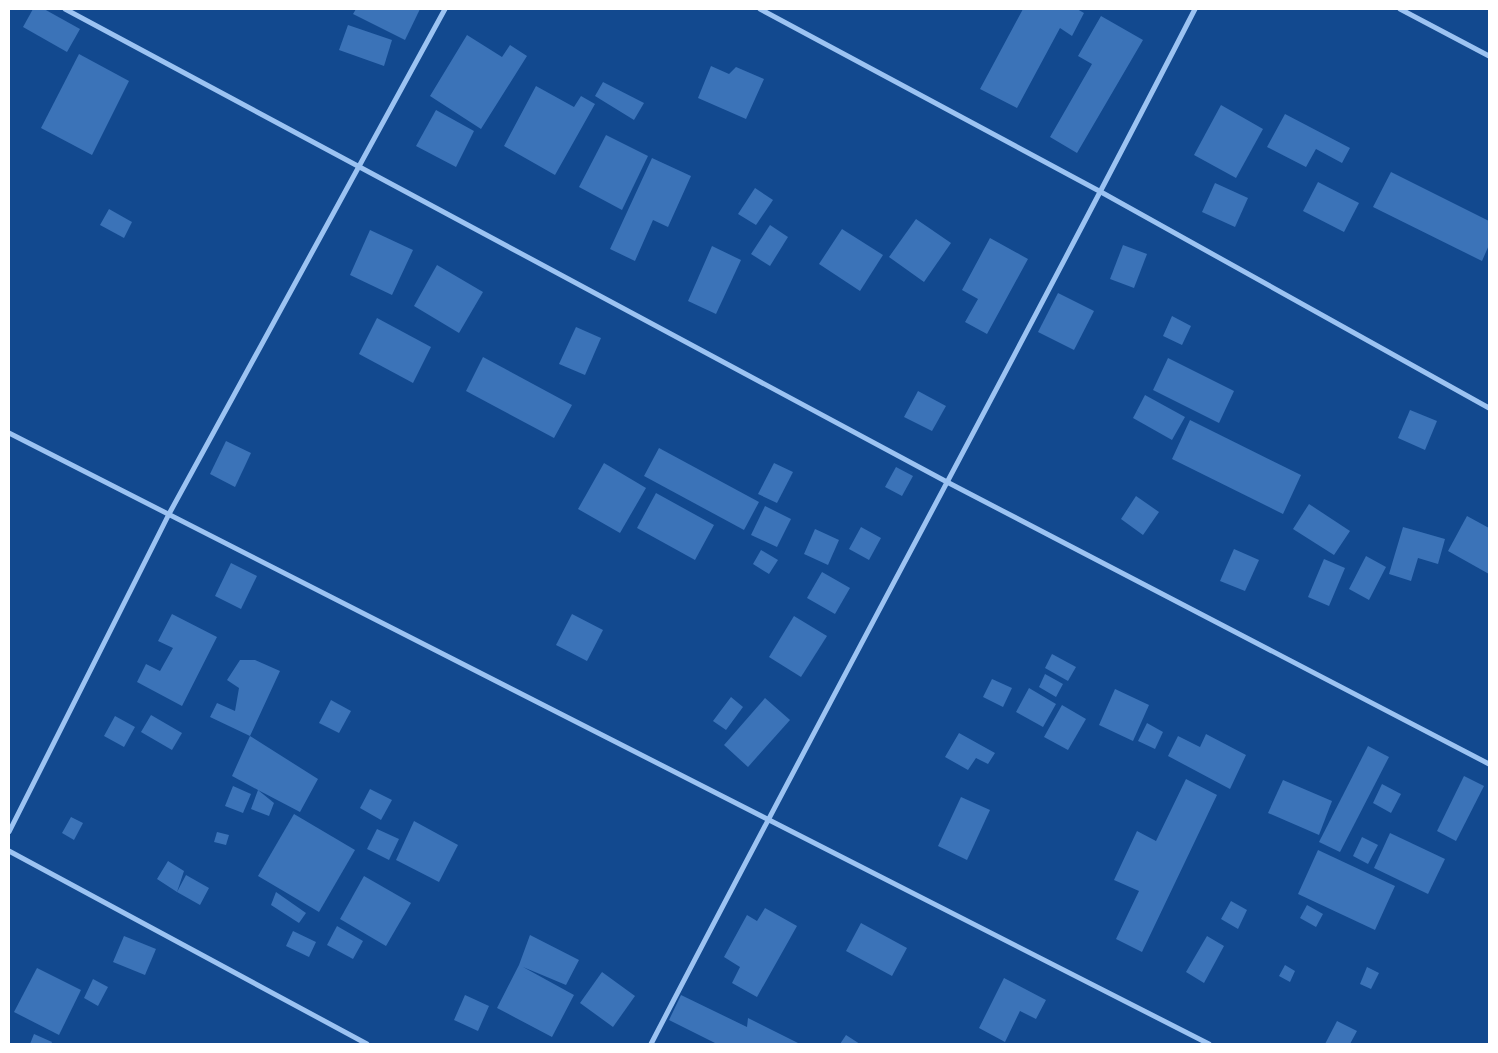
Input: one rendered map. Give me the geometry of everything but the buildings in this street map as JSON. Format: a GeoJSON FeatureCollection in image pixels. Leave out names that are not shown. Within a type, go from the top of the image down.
{"type":"FeatureCollection","features":[{"type":"Feature","properties":{"kind":"street"},"geometry":{"type":"LineString","coordinates":[[65,9],[947,482],[1489,764]]}},
{"type":"Feature","properties":{"kind":"street"},"geometry":{"type":"LineString","coordinates":[[9,832],[169,514],[445,9]]}},
{"type":"Feature","properties":{"kind":"street"},"geometry":{"type":"LineString","coordinates":[[760,9],[1101,192],[1489,408]]}},
{"type":"Feature","properties":{"kind":"street"},"geometry":{"type":"LineString","coordinates":[[651,1044],[768,819],[1101,192],[1195,9]]}},
{"type":"Feature","properties":{"kind":"street"},"geometry":{"type":"LineString","coordinates":[[1400,9],[1489,56]]}},
{"type":"Feature","properties":{"kind":"street"},"geometry":{"type":"LineString","coordinates":[[9,432],[1209,1044]]}},
{"type":"Feature","properties":{"kind":"street"},"geometry":{"type":"LineString","coordinates":[[9,851],[367,1044]]}}]}
